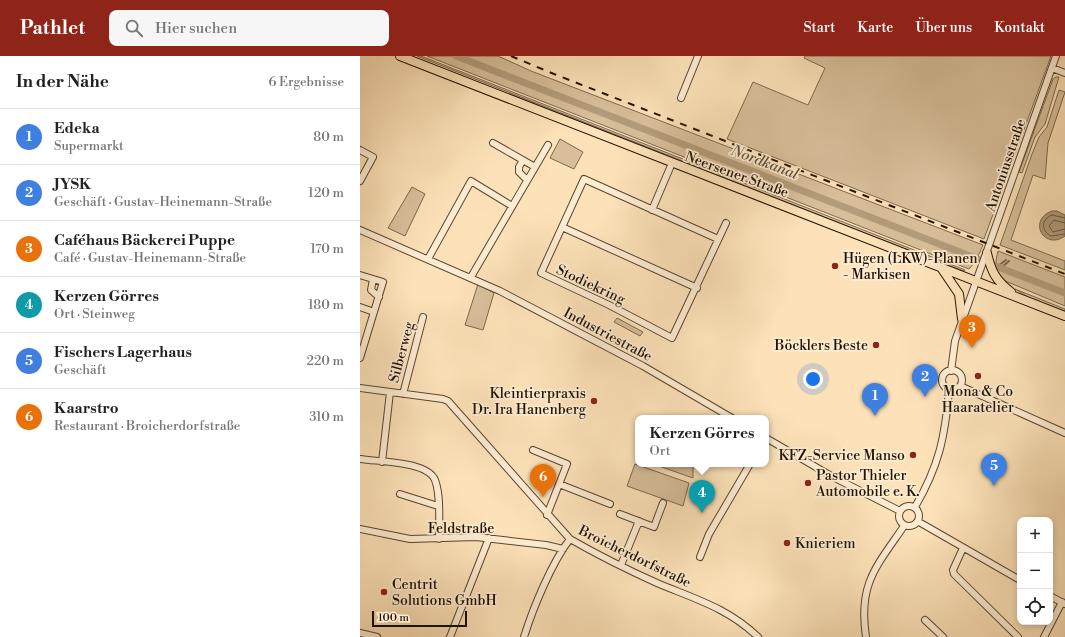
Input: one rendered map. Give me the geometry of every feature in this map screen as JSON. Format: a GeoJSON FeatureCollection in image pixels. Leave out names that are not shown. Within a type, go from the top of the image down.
{"type":"FeatureCollection","features":[{"type":"Feature","properties":{"kind":"main road","name":"Neersener Straße"},"geometry":{"type":"LineString","coordinates":[[400,56],[672,163],[772,200],[1065,316]]}},
{"type":"Feature","properties":{"kind":"main road"},"geometry":{"type":"LineString","coordinates":[[987,253],[992,272],[995,277],[1005,287],[1024,300]]}},
{"type":"Feature","properties":{"kind":"main road"},"geometry":{"type":"LineString","coordinates":[[941,268],[959,294],[962,319]]}},
{"type":"Feature","properties":{"kind":"street"},"geometry":{"type":"LineString","coordinates":[[681,98],[698,56]]}},
{"type":"Feature","properties":{"kind":"street","name":"Antoniusstraße"},"geometry":{"type":"LineString","coordinates":[[951,371],[955,341],[962,319],[982,268],[1056,56]]}},
{"type":"Feature","properties":{"kind":"street"},"geometry":{"type":"LineString","coordinates":[[1052,68],[1065,73]]}},
{"type":"Feature","properties":{"kind":"street"},"geometry":{"type":"LineString","coordinates":[[493,143],[535,167]]}},
{"type":"Feature","properties":{"kind":"street"},"geometry":{"type":"LineString","coordinates":[[471,277],[548,145]]}},
{"type":"Feature","properties":{"kind":"street"},"geometry":{"type":"LineString","coordinates":[[360,150],[373,157],[360,181]]}},
{"type":"Feature","properties":{"kind":"street"},"geometry":{"type":"LineString","coordinates":[[523,160],[519,167],[519,172],[527,180]]}},
{"type":"Feature","properties":{"kind":"street"},"geometry":{"type":"LineString","coordinates":[[652,210],[672,163]]}},
{"type":"Feature","properties":{"kind":"street","name":"Stodiekring"},"geometry":{"type":"LineString","coordinates":[[718,239],[584,179],[541,273],[609,305],[672,338],[697,288],[726,223]]}},
{"type":"Feature","properties":{"kind":"street"},"geometry":{"type":"LineString","coordinates":[[428,259],[471,181],[512,206]]}},
{"type":"Feature","properties":{"kind":"street"},"geometry":{"type":"LineString","coordinates":[[562,227],[697,288]]}},
{"type":"Feature","properties":{"kind":"street","name":"Industriestraße"},"geometry":{"type":"LineString","coordinates":[[360,230],[471,277],[643,366],[727,415]]}},
{"type":"Feature","properties":{"kind":"street"},"geometry":{"type":"LineString","coordinates":[[360,275],[383,282],[362,345],[360,358]]}},
{"type":"Feature","properties":{"kind":"street"},"geometry":{"type":"LineString","coordinates":[[373,279],[371,290],[379,297]]}},
{"type":"Feature","properties":{"kind":"street"},"geometry":{"type":"LineString","coordinates":[[360,307],[374,312]]}},
{"type":"Feature","properties":{"kind":"street","name":"Silberweg"},"geometry":{"type":"LineString","coordinates":[[403,394],[423,317]]}},
{"type":"Feature","properties":{"kind":"street"},"geometry":{"type":"LineString","coordinates":[[951,371],[959,374],[961,382],[960,386],[953,390],[945,388],[942,379],[944,375],[951,371]]}},
{"type":"Feature","properties":{"kind":"street"},"geometry":{"type":"LineString","coordinates":[[960,386],[1065,433]]}},
{"type":"Feature","properties":{"kind":"street","name":"Broicherdorfstraße"},"geometry":{"type":"LineString","coordinates":[[360,388],[448,401],[547,515],[570,539],[591,552],[655,582],[727,612],[758,637]]}},
{"type":"Feature","properties":{"kind":"street"},"geometry":{"type":"LineString","coordinates":[[915,507],[928,483],[940,452],[949,390]]}},
{"type":"Feature","properties":{"kind":"street"},"geometry":{"type":"LineString","coordinates":[[382,462],[390,392]]}},
{"type":"Feature","properties":{"kind":"street"},"geometry":{"type":"LineString","coordinates":[[769,440],[832,477],[900,511]]}},
{"type":"Feature","properties":{"kind":"street"},"geometry":{"type":"LineString","coordinates":[[533,450],[567,464],[547,515]]}},
{"type":"Feature","properties":{"kind":"street"},"geometry":{"type":"LineString","coordinates":[[360,460],[382,462],[426,470],[435,481],[438,506],[439,539]]}},
{"type":"Feature","properties":{"kind":"street"},"geometry":{"type":"LineString","coordinates":[[700,557],[710,534],[748,467]]}},
{"type":"Feature","properties":{"kind":"street"},"geometry":{"type":"LineString","coordinates":[[559,484],[610,504]]}},
{"type":"Feature","properties":{"kind":"street"},"geometry":{"type":"LineString","coordinates":[[400,494],[438,506]]}},
{"type":"Feature","properties":{"kind":"street"},"geometry":{"type":"LineString","coordinates":[[620,514],[654,527],[663,503]]}},
{"type":"Feature","properties":{"kind":"street"},"geometry":{"type":"LineString","coordinates":[[908,506],[915,507],[920,514],[918,522],[912,527],[904,526],[899,519],[900,511],[908,506]]}},
{"type":"Feature","properties":{"kind":"street"},"geometry":{"type":"LineString","coordinates":[[621,565],[639,521]]}},
{"type":"Feature","properties":{"kind":"street"},"geometry":{"type":"LineString","coordinates":[[918,522],[1017,578]]}},
{"type":"Feature","properties":{"kind":"street"},"geometry":{"type":"LineString","coordinates":[[866,637],[863,606],[866,588],[881,560],[904,526]]}},
{"type":"Feature","properties":{"kind":"street","name":"Feldstraße"},"geometry":{"type":"LineString","coordinates":[[360,529],[402,538],[489,538],[546,545],[563,549]]}},
{"type":"Feature","properties":{"kind":"street"},"geometry":{"type":"LineString","coordinates":[[450,637],[489,538]]}},
{"type":"Feature","properties":{"kind":"street"},"geometry":{"type":"LineString","coordinates":[[524,637],[543,590],[563,549],[570,539]]}},
{"type":"Feature","properties":{"kind":"street"},"geometry":{"type":"LineString","coordinates":[[963,548],[953,570],[954,574],[1018,637]]}},
{"type":"Feature","properties":{"kind":"street"},"geometry":{"type":"LineString","coordinates":[[1044,637],[1064,603],[1053,598]]}},
{"type":"Feature","properties":{"kind":"street"},"geometry":{"type":"LineString","coordinates":[[925,620],[943,637]]}},
{"type":"Feature","properties":{"kind":"street"},"geometry":{"type":"LineString","coordinates":[[360,633],[377,637]]}},
{"type":"Feature","properties":{"kind":"shaded area"},"geometry":{"type":"Polygon","coordinates":[[[417,56],[421,56],[965,270],[963,271],[890,243],[417,56]]]}},
{"type":"Feature","properties":{"kind":"shaded area"},"geometry":{"type":"Polygon","coordinates":[[[427,56],[498,56],[531,71],[983,245],[976,261],[969,269],[427,56]]]}},
{"type":"Feature","properties":{"kind":"shaded area"},"geometry":{"type":"Polygon","coordinates":[[[805,56],[1051,56],[984,239],[727,139],[753,82],[808,105],[825,68],[804,58],[805,56]]]}},
{"type":"Feature","properties":{"kind":"shaded area"},"geometry":{"type":"Polygon","coordinates":[[[1059,77],[1045,124],[1035,137],[1022,173],[1019,172],[1053,79],[1059,77]]]}},
{"type":"Feature","properties":{"kind":"shaded area"},"geometry":{"type":"Polygon","coordinates":[[[1059,90],[1065,92],[1048,143],[1045,179],[1033,175],[1011,240],[1065,261],[1065,270],[1000,245],[1032,154],[1039,137],[1047,127],[1059,90]]]}},
{"type":"Feature","properties":{"kind":"shaded area"},"geometry":{"type":"Polygon","coordinates":[[[560,139],[583,152],[574,169],[550,158],[560,139]]]}},
{"type":"Feature","properties":{"kind":"shaded area"},"geometry":{"type":"Polygon","coordinates":[[[412,187],[425,194],[405,236],[388,228],[412,187]]]}},
{"type":"Feature","properties":{"kind":"shaded area"},"geometry":{"type":"Polygon","coordinates":[[[998,251],[1065,277],[1065,306],[1003,280],[998,273],[996,266],[998,251]]]}},
{"type":"Feature","properties":{"kind":"shaded area"},"geometry":{"type":"Polygon","coordinates":[[[478,284],[494,293],[483,330],[465,325],[478,284]]]}},
{"type":"Feature","properties":{"kind":"shaded area"},"geometry":{"type":"Polygon","coordinates":[[[1015,289],[1065,309],[1065,311],[1028,297],[1015,289]]]}},
{"type":"Feature","properties":{"kind":"shaded area"},"geometry":{"type":"Polygon","coordinates":[[[617,318],[643,332],[640,336],[614,322],[617,318]]]}},
{"type":"Feature","properties":{"kind":"shaded area"},"geometry":{"type":"Polygon","coordinates":[[[635,464],[635,467],[644,467],[689,483],[683,506],[627,486],[635,464]]]}},
{"type":"Feature","properties":{"kind":"shaded area"},"geometry":{"type":"Polygon","coordinates":[[[662,467],[693,467],[693,478],[662,467]]]}},
{"type":"Feature","properties":{"kind":"water"},"geometry":{"type":"Polygon","coordinates":[[[1052,211],[1057,211],[1065,215],[1065,236],[1057,240],[1051,240],[1045,237],[1041,232],[1040,227],[1041,221],[1045,215],[1052,211]]]}},
{"type":"Feature","properties":{"kind":"waterway","name":"Nordkanal"},"geometry":{"type":"LineString","coordinates":[[456,56],[1065,293]]}},
{"type":"Feature","properties":{"kind":"waterway"},"geometry":{"type":"LineString","coordinates":[[998,266],[1006,260]]}},
{"type":"Feature","properties":{"kind":"waterway"},"geometry":{"type":"LineString","coordinates":[[1001,268],[1009,261]]}},
{"type":"Feature","properties":{"kind":"railway"},"geometry":{"type":"LineString","coordinates":[[511,56],[1065,274]]}},
{"type":"Feature","properties":{"kind":"place","name":"Hügen (LKW)-Planen - Markisen"},"geometry":{"type":"Point","coordinates":[835,266]}},
{"type":"Feature","properties":{"kind":"place","name":"Böcklers Beste"},"geometry":{"type":"Point","coordinates":[876,345]}},
{"type":"Feature","properties":{"kind":"place","name":"Caféhaus Bäckerei Puppe"},"geometry":{"type":"Point","coordinates":[972,348]}},
{"type":"Feature","properties":{"kind":"place","name":"Mona & Co Haaratelier"},"geometry":{"type":"Point","coordinates":[978,376]}},
{"type":"Feature","properties":{"kind":"place","name":"JYSK"},"geometry":{"type":"Point","coordinates":[925,397]}},
{"type":"Feature","properties":{"kind":"place","name":"Kleintierpraxis Dr. Ira Hanenberg"},"geometry":{"type":"Point","coordinates":[594,401]}},
{"type":"Feature","properties":{"kind":"place","name":"Edeka"},"geometry":{"type":"Point","coordinates":[875,416]}},
{"type":"Feature","properties":{"kind":"place","name":"KFZ-Service Manso"},"geometry":{"type":"Point","coordinates":[913,455]}},
{"type":"Feature","properties":{"kind":"place","name":"Pastor Thieler Automobile e. K."},"geometry":{"type":"Point","coordinates":[808,483]}},
{"type":"Feature","properties":{"kind":"place","name":"Fischers Lagerhaus"},"geometry":{"type":"Point","coordinates":[994,486]}},
{"type":"Feature","properties":{"kind":"place","name":"Kaarstro"},"geometry":{"type":"Point","coordinates":[543,497]}},
{"type":"Feature","properties":{"kind":"place","name":"Kerzen Görres"},"geometry":{"type":"Point","coordinates":[702,513]}},
{"type":"Feature","properties":{"kind":"place","name":"Knieriem"},"geometry":{"type":"Point","coordinates":[787,543]}},
{"type":"Feature","properties":{"kind":"place","name":"Centrit Solutions GmbH"},"geometry":{"type":"Point","coordinates":[384,592]}}]}
